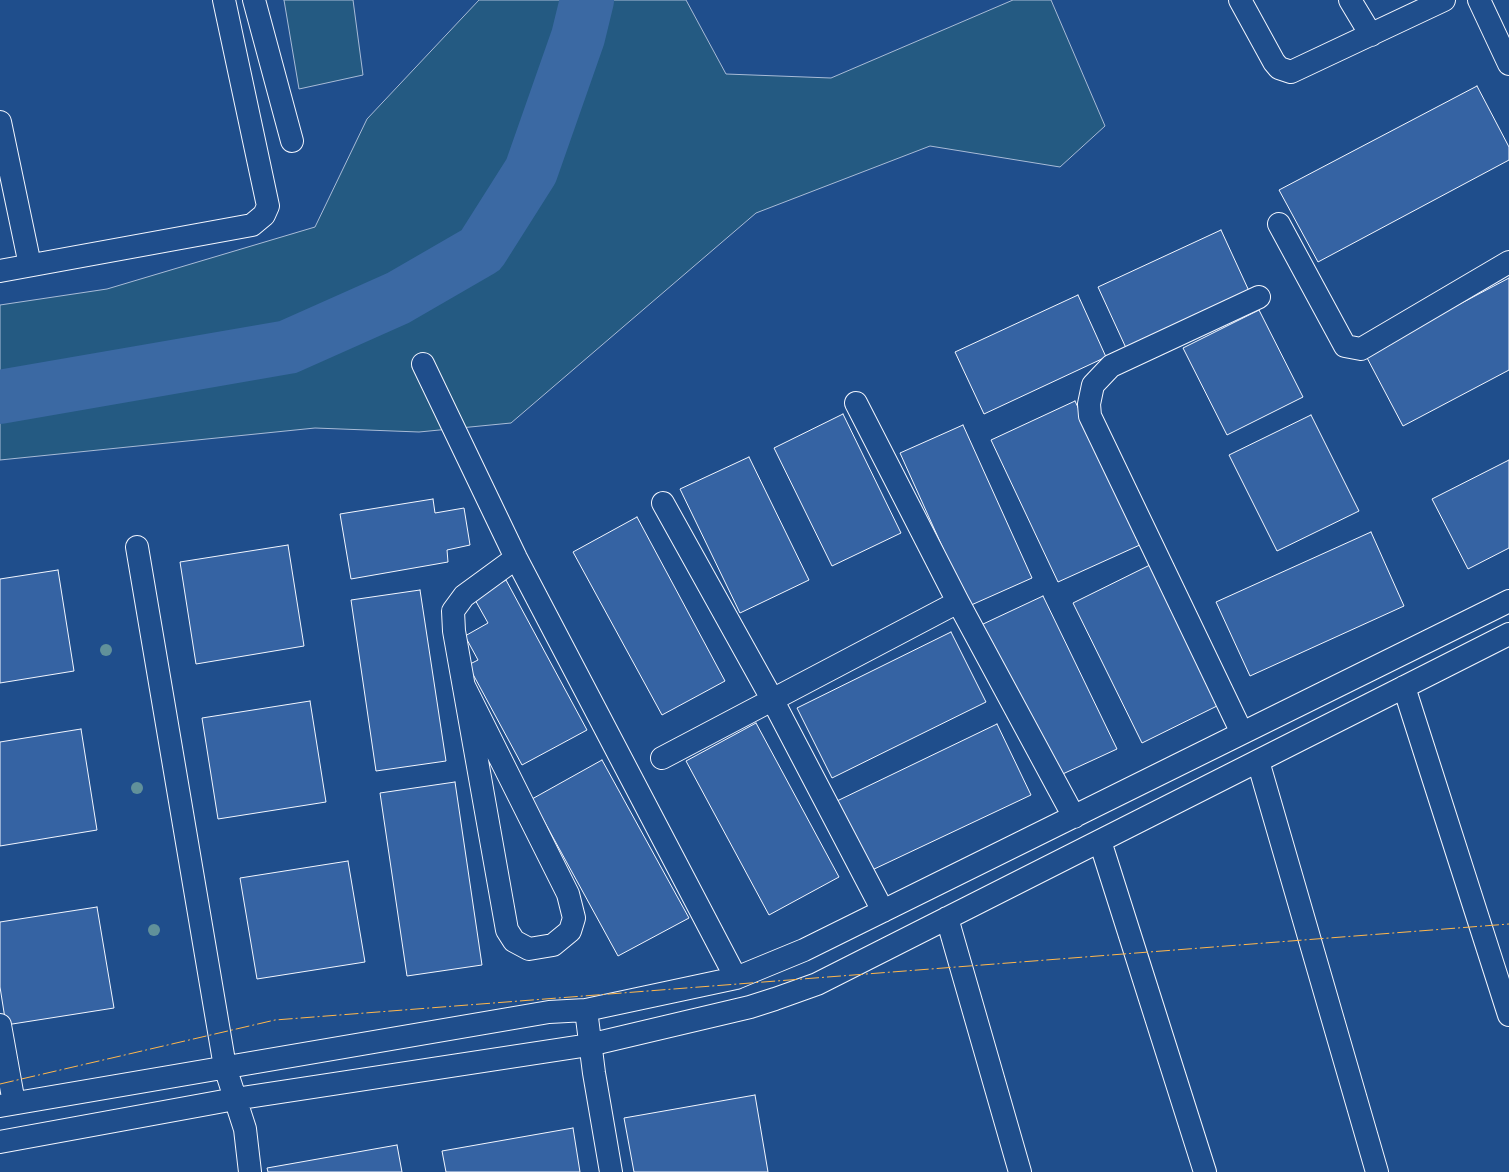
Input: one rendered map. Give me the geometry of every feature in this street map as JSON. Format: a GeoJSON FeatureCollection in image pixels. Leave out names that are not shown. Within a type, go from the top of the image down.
{"type":"FeatureCollection","features":[{"type":"Feature","properties":{"kind":"street"},"geometry":{"type":"LineString","coordinates":[[0,271],[252,224],[264,215],[268,206],[224,0]]}},
{"type":"Feature","properties":{"kind":"street"},"geometry":{"type":"LineString","coordinates":[[254,0],[292,141]]}},
{"type":"Feature","properties":{"kind":"street"},"geometry":{"type":"LineString","coordinates":[[1240,0],[1274,62],[1279,68],[1291,72],[1444,0]]}},
{"type":"Feature","properties":{"kind":"street"},"geometry":{"type":"LineString","coordinates":[[1350,0],[1370,35]]}},
{"type":"Feature","properties":{"kind":"street"},"geometry":{"type":"LineString","coordinates":[[1478,0],[1509,64]]}},
{"type":"Feature","properties":{"kind":"street"},"geometry":{"type":"LineString","coordinates":[[0,122],[30,265]]}},
{"type":"Feature","properties":{"kind":"street"},"geometry":{"type":"LineString","coordinates":[[1279,224],[1345,346],[1361,350],[1509,262]]}},
{"type":"Feature","properties":{"kind":"street"},"geometry":{"type":"LineString","coordinates":[[1242,733],[1090,416],[1089,404],[1093,385],[1111,366],[1259,297]]}},
{"type":"Feature","properties":{"kind":"street"},"geometry":{"type":"LineString","coordinates":[[423,364],[516,558],[736,978]]}},
{"type":"Feature","properties":{"kind":"street"},"geometry":{"type":"LineString","coordinates":[[856,403],[958,602],[1074,817]]}},
{"type":"Feature","properties":{"kind":"street"},"geometry":{"type":"LineString","coordinates":[[663,503],[772,699],[883,911]]}},
{"type":"Feature","properties":{"kind":"street"},"geometry":{"type":"LineString","coordinates":[[137,547],[225,1067],[244,1129],[250,1172]]}},
{"type":"Feature","properties":{"kind":"street"},"geometry":{"type":"LineString","coordinates":[[464,686],[568,894],[574,918],[570,930],[553,945],[529,949],[514,941],[507,930],[454,631],[453,611],[464,596],[516,558]]}},
{"type":"Feature","properties":{"kind":"street"},"geometry":{"type":"LineString","coordinates":[[662,758],[958,602]]}},
{"type":"Feature","properties":{"kind":"street"},"geometry":{"type":"LineString","coordinates":[[0,1025],[7,1104],[549,1012],[586,1010],[736,978],[804,950],[1509,602]]}},
{"type":"Feature","properties":{"kind":"street"},"geometry":{"type":"LineString","coordinates":[[0,1142],[235,1099],[589,1045],[750,1007],[775,999],[817,984],[1509,634]]}},
{"type":"Feature","properties":{"kind":"street"},"geometry":{"type":"LineString","coordinates":[[1404,687],[1509,1015]]}},
{"type":"Feature","properties":{"kind":"street"},"geometry":{"type":"LineString","coordinates":[[1258,761],[1377,1172]]}},
{"type":"Feature","properties":{"kind":"street"},"geometry":{"type":"LineString","coordinates":[[1100,841],[1205,1172]]}},
{"type":"Feature","properties":{"kind":"street"},"geometry":{"type":"LineString","coordinates":[[947,918],[1020,1172]]}},
{"type":"Feature","properties":{"kind":"street"},"geometry":{"type":"LineString","coordinates":[[765,966],[775,999]]}},
{"type":"Feature","properties":{"kind":"street"},"geometry":{"type":"LineString","coordinates":[[586,1010],[589,1045],[611,1172]]}},
{"type":"Feature","properties":{"kind":"shaded area"},"geometry":{"type":"Polygon","coordinates":[[[284,0],[353,0],[363,75],[299,89],[284,0]]]}},
{"type":"Feature","properties":{"kind":"shaded area"},"geometry":{"type":"Polygon","coordinates":[[[479,0],[686,0],[726,74],[831,78],[1013,0],[1051,0],[1105,126],[1060,167],[930,146],[756,213],[511,423],[419,432],[315,428],[0,460],[0,305],[107,289],[315,227],[367,119],[479,0]]]}},
{"type":"Feature","properties":{"kind":"building"},"geometry":{"type":"Polygon","coordinates":[[[1477,86],[1509,147],[1509,160],[1318,262],[1279,190],[1477,86]]]}},
{"type":"Feature","properties":{"kind":"building"},"geometry":{"type":"Polygon","coordinates":[[[1221,230],[1249,291],[1126,348],[1098,287],[1221,230]]]}},
{"type":"Feature","properties":{"kind":"building"},"geometry":{"type":"Polygon","coordinates":[[[1509,278],[1509,370],[1403,426],[1365,354],[1509,278]]]}},
{"type":"Feature","properties":{"kind":"building"},"geometry":{"type":"Polygon","coordinates":[[[1078,295],[1106,357],[984,414],[955,352],[1078,295]]]}},
{"type":"Feature","properties":{"kind":"building"},"geometry":{"type":"Polygon","coordinates":[[[1259,310],[1303,397],[1227,435],[1183,348],[1259,310]]]}},
{"type":"Feature","properties":{"kind":"building"},"geometry":{"type":"Polygon","coordinates":[[[1075,401],[1142,544],[1058,582],[991,440],[1075,401]]]}},
{"type":"Feature","properties":{"kind":"building"},"geometry":{"type":"Polygon","coordinates":[[[843,414],[901,533],[832,566],[774,448],[843,414]]]}},
{"type":"Feature","properties":{"kind":"building"},"geometry":{"type":"Polygon","coordinates":[[[1311,415],[1359,511],[1277,551],[1229,455],[1311,415]]]}},
{"type":"Feature","properties":{"kind":"building"},"geometry":{"type":"Polygon","coordinates":[[[963,425],[1032,578],[969,606],[900,453],[963,425]]]}},
{"type":"Feature","properties":{"kind":"building"},"geometry":{"type":"Polygon","coordinates":[[[749,457],[809,580],[740,613],[680,489],[749,457]]]}},
{"type":"Feature","properties":{"kind":"building"},"geometry":{"type":"Polygon","coordinates":[[[1509,460],[1509,548],[1468,569],[1432,499],[1509,460]]]}},
{"type":"Feature","properties":{"kind":"building"},"geometry":{"type":"Polygon","coordinates":[[[433,499],[435,513],[464,508],[470,545],[447,550],[448,562],[351,579],[340,514],[433,499]]]}},
{"type":"Feature","properties":{"kind":"building"},"geometry":{"type":"Polygon","coordinates":[[[637,517],[725,681],[662,715],[573,552],[637,517]]]}},
{"type":"Feature","properties":{"kind":"building"},"geometry":{"type":"Polygon","coordinates":[[[1371,532],[1404,606],[1250,676],[1216,602],[1371,532]]]}},
{"type":"Feature","properties":{"kind":"building"},"geometry":{"type":"Polygon","coordinates":[[[288,545],[304,646],[196,664],[180,562],[288,545]]]}},
{"type":"Feature","properties":{"kind":"building"},"geometry":{"type":"Polygon","coordinates":[[[1152,564],[1221,704],[1142,743],[1073,603],[1152,564]]]}},
{"type":"Feature","properties":{"kind":"building"},"geometry":{"type":"Polygon","coordinates":[[[58,570],[74,671],[0,683],[0,579],[58,570]]]}},
{"type":"Feature","properties":{"kind":"building"},"geometry":{"type":"Polygon","coordinates":[[[506,580],[587,730],[522,765],[468,665],[478,660],[465,636],[488,623],[474,598],[506,580]]]}},
{"type":"Feature","properties":{"kind":"building"},"geometry":{"type":"Polygon","coordinates":[[[420,590],[446,761],[376,771],[351,600],[420,590]]]}},
{"type":"Feature","properties":{"kind":"building"},"geometry":{"type":"Polygon","coordinates":[[[1043,596],[1117,749],[1054,778],[981,625],[1043,596]]]}},
{"type":"Feature","properties":{"kind":"building"},"geometry":{"type":"Polygon","coordinates":[[[951,632],[986,702],[832,778],[797,708],[951,632]]]}},
{"type":"Feature","properties":{"kind":"building"},"geometry":{"type":"Polygon","coordinates":[[[310,701],[326,802],[218,819],[202,718],[310,701]]]}},
{"type":"Feature","properties":{"kind":"building"},"geometry":{"type":"Polygon","coordinates":[[[756,723],[839,877],[769,915],[686,761],[756,723]]]}},
{"type":"Feature","properties":{"kind":"building"},"geometry":{"type":"Polygon","coordinates":[[[997,724],[1031,795],[870,871],[837,801],[997,724]]]}},
{"type":"Feature","properties":{"kind":"building"},"geometry":{"type":"Polygon","coordinates":[[[81,729],[97,830],[0,846],[0,742],[81,729]]]}},
{"type":"Feature","properties":{"kind":"building"},"geometry":{"type":"Polygon","coordinates":[[[602,760],[689,918],[618,956],[532,799],[602,760]]]}},
{"type":"Feature","properties":{"kind":"building"},"geometry":{"type":"Polygon","coordinates":[[[455,782],[482,965],[407,976],[380,793],[455,782]]]}},
{"type":"Feature","properties":{"kind":"building"},"geometry":{"type":"Polygon","coordinates":[[[348,861],[365,962],[257,979],[240,878],[348,861]]]}},
{"type":"Feature","properties":{"kind":"building"},"geometry":{"type":"Polygon","coordinates":[[[97,907],[114,1008],[6,1025],[0,987],[0,922],[97,907]]]}},
{"type":"Feature","properties":{"kind":"building"},"geometry":{"type":"Polygon","coordinates":[[[755,1095],[768,1172],[634,1172],[624,1118],[755,1095]]]}},
{"type":"Feature","properties":{"kind":"building"},"geometry":{"type":"Polygon","coordinates":[[[573,1128],[580,1172],[446,1172],[442,1151],[573,1128]]]}},
{"type":"Feature","properties":{"kind":"building"},"geometry":{"type":"Polygon","coordinates":[[[397,1145],[402,1172],[268,1172],[267,1168],[397,1145]]]}},
{"type":"Feature","properties":{"kind":"waterway"},"geometry":{"type":"LineString","coordinates":[[0,397],[288,347],[398,298],[481,250],[531,171],[578,37],[587,0]]}},
{"type":"Feature","properties":{"kind":"power"},"geometry":{"type":"LineString","coordinates":[[0,1084],[275,1020],[1509,924]]}}]}
